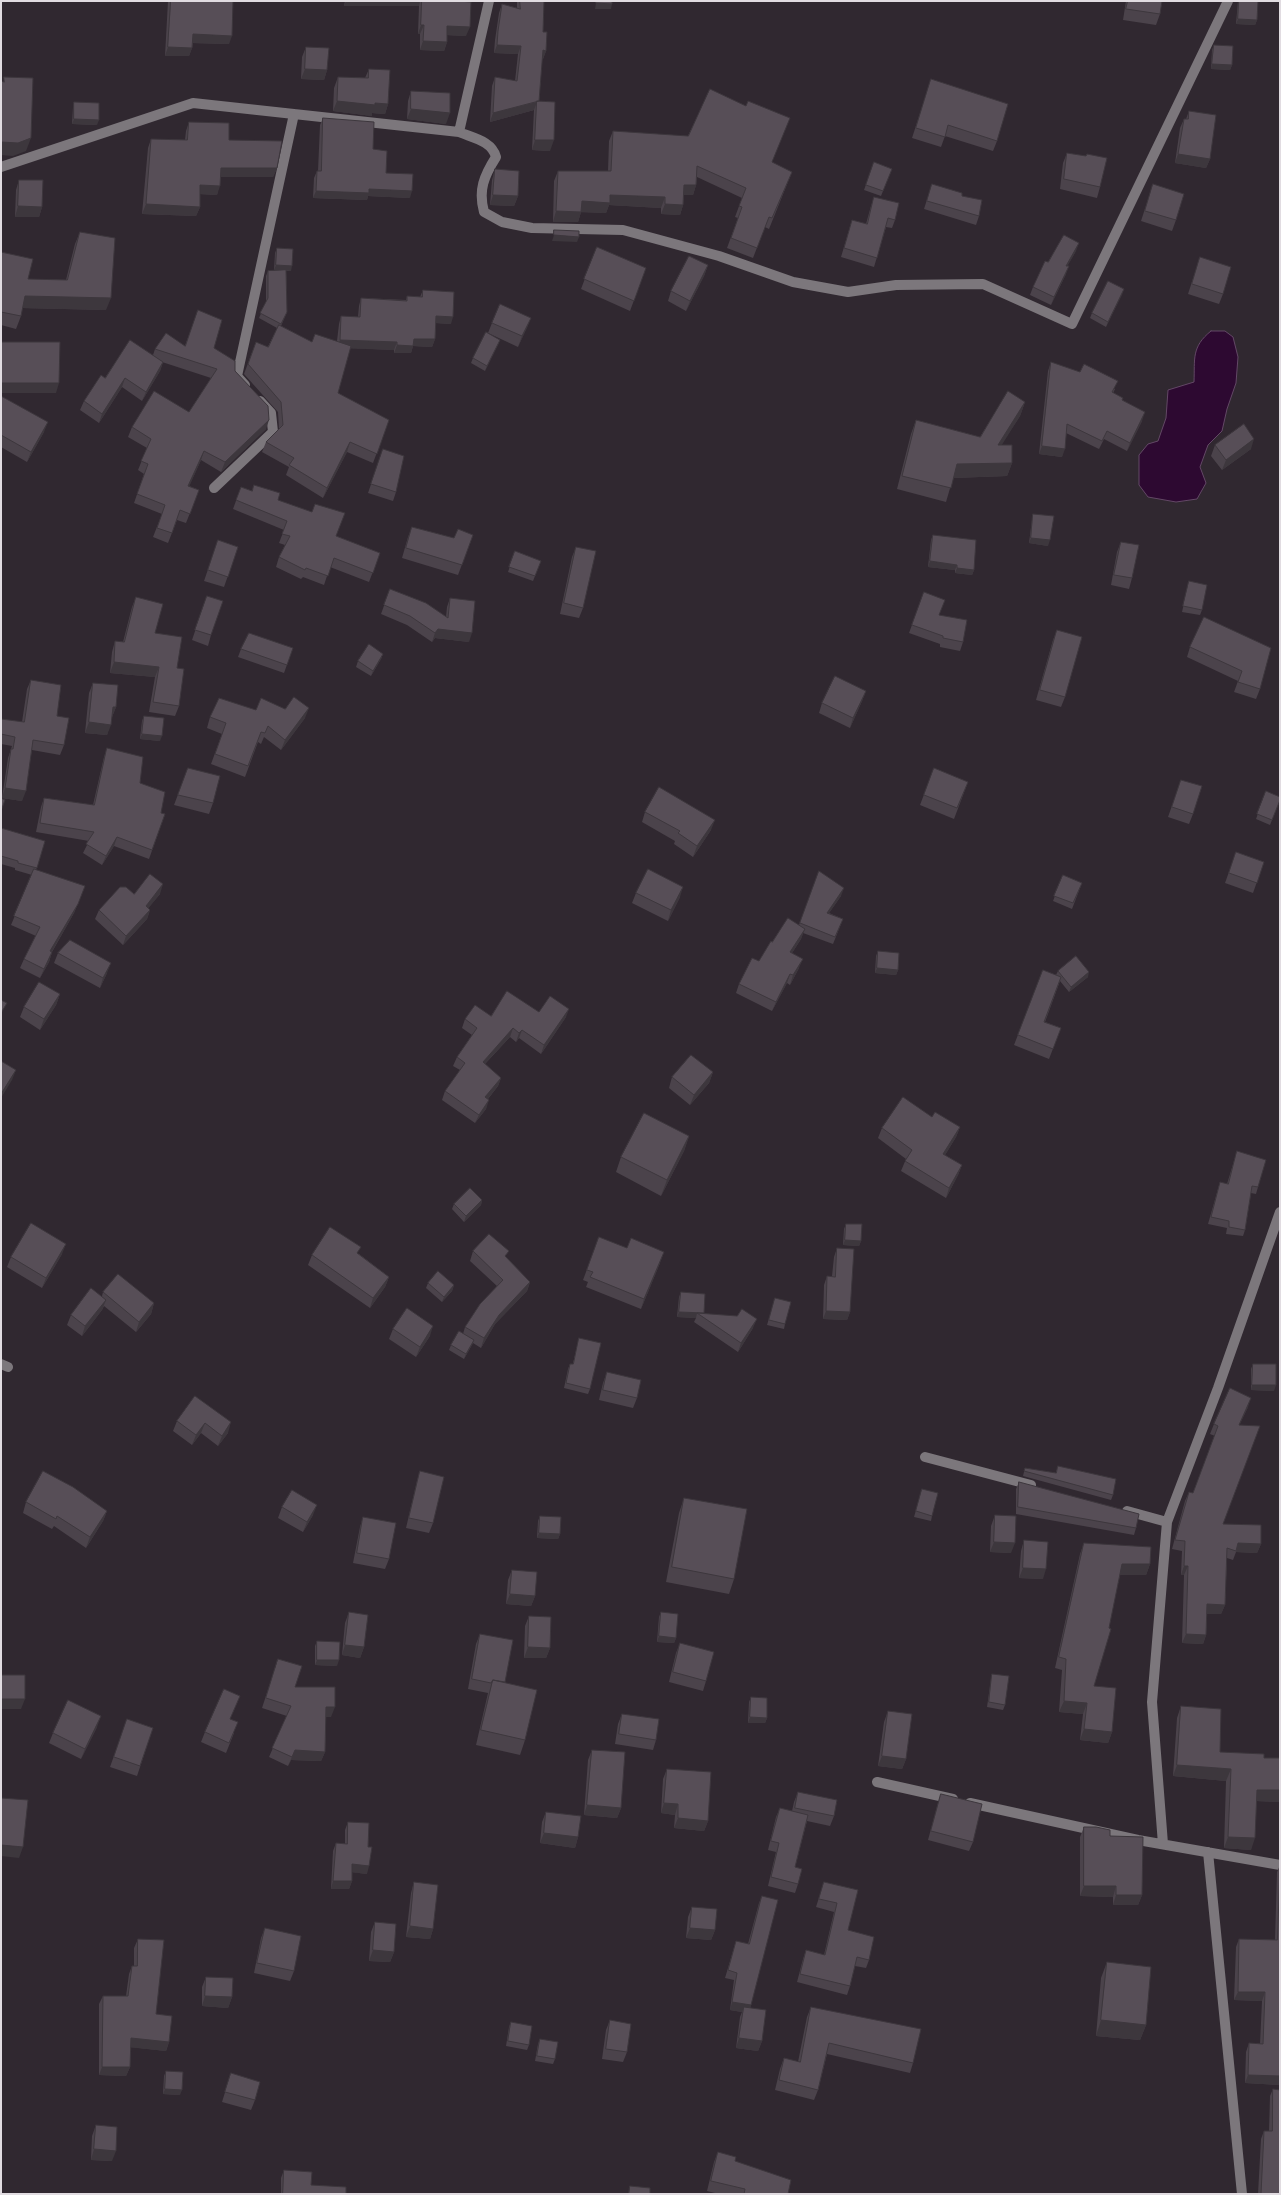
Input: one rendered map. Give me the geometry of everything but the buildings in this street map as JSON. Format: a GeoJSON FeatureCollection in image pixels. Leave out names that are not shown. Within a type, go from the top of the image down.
{"type":"FeatureCollection","features":[{"type":"Feature","properties":{"kind":"street"},"geometry":{"type":"LineString","coordinates":[[459,132],[489,1]]}},
{"type":"Feature","properties":{"kind":"street"},"geometry":{"type":"LineString","coordinates":[[1,167],[193,103],[459,132],[491,146],[495,152],[496,157],[485,174],[480,199],[484,212],[502,222],[532,228],[623,230],[719,256],[793,282],[848,292],[896,286],[982,284],[1072,324],[1228,1]]}},
{"type":"Feature","properties":{"kind":"street"},"geometry":{"type":"LineString","coordinates":[[214,488],[273,432],[271,414],[237,376],[294,114]]}},
{"type":"Feature","properties":{"kind":"street"},"geometry":{"type":"LineString","coordinates":[[1163,1844],[1152,1702],[1167,1522],[1218,1388],[1280,1212]]}},
{"type":"Feature","properties":{"kind":"street"},"geometry":{"type":"LineString","coordinates":[[925,1456],[1037,1487]]}},
{"type":"Feature","properties":{"kind":"street"},"geometry":{"type":"LineString","coordinates":[[1120,1510],[1167,1522]]}},
{"type":"Feature","properties":{"kind":"street"},"geometry":{"type":"LineString","coordinates":[[877,1782],[1163,1844],[1280,1865]]}},
{"type":"Feature","properties":{"kind":"street"},"geometry":{"type":"LineString","coordinates":[[1208,1852],[1242,2194]]}},
{"type":"Feature","properties":{"kind":"shaded area"},"geometry":{"type":"Polygon","coordinates":[[[1211,331],[1225,331],[1233,337],[1238,357],[1236,383],[1222,431],[1208,445],[1200,467],[1206,483],[1197,499],[1176,502],[1148,497],[1139,485],[1139,455],[1148,444],[1158,441],[1166,418],[1168,390],[1194,382],[1197,348],[1211,331]]]}}]}
